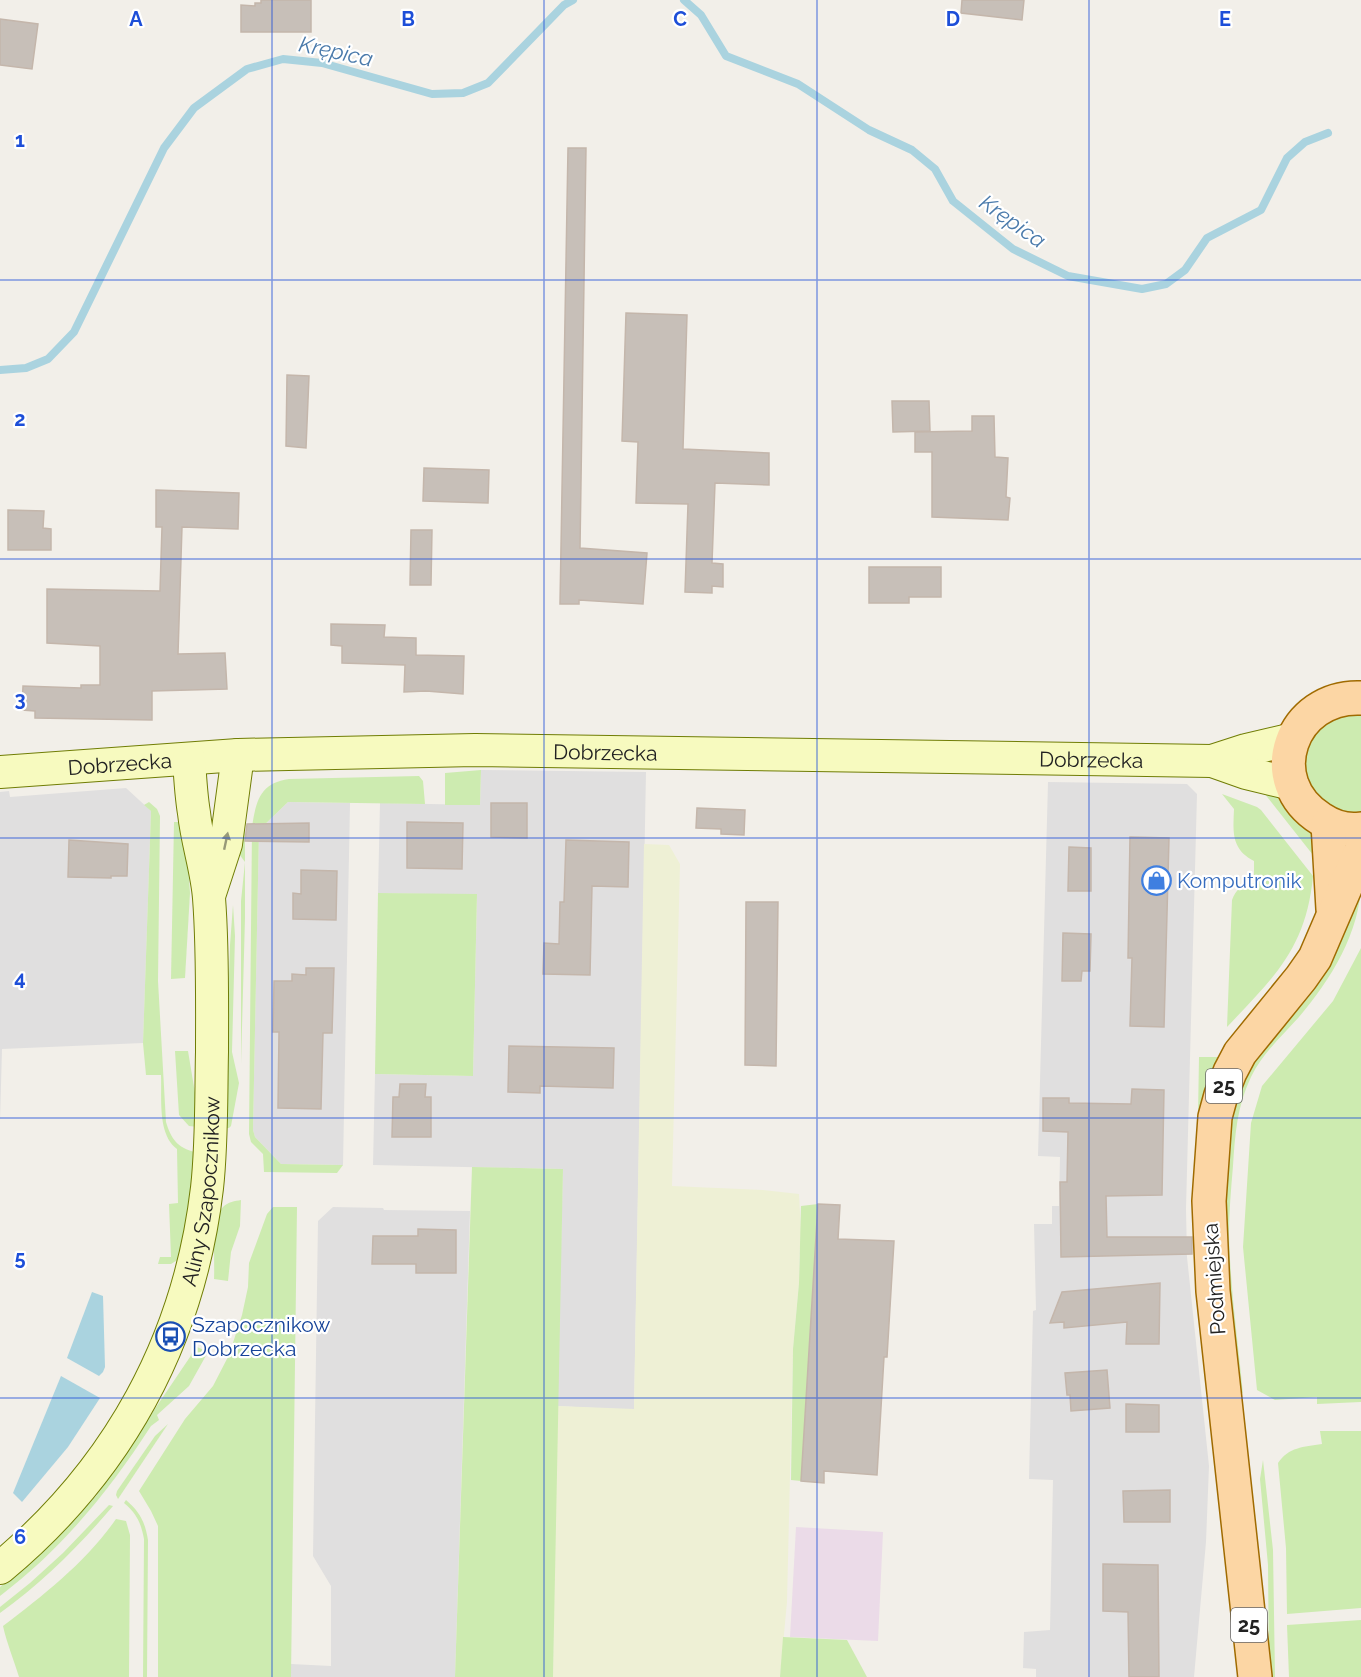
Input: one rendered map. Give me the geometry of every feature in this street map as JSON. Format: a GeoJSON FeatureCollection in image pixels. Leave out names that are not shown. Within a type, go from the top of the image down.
{"type":"FeatureCollection","features":[{"type":"Feature","properties":{"kind":"main road"},"geometry":{"type":"LineString","coordinates":[[1357,690],[1315,710],[1302,723],[1293,739],[1289,754],[1289,769],[1292,784],[1300,800],[1312,814],[1328,824],[1342,828],[1361,829]]}},
{"type":"Feature","properties":{"kind":"main road","name":"25"},"geometry":{"type":"LineString","coordinates":[[1328,824],[1333,913]]}},
{"type":"Feature","properties":{"kind":"main road","name":"25"},"geometry":{"type":"LineString","coordinates":[[1333,913],[1361,851]]}},
{"type":"Feature","properties":{"kind":"main road","name":"Podmiejska"},"geometry":{"type":"LineString","coordinates":[[1255,1677],[1213,1291],[1209,1201],[1213,1135],[1221,1095],[1240,1053],[1301,978],[1315,957],[1333,913]]}},
{"type":"Feature","properties":{"kind":"street"},"geometry":{"type":"LineString","coordinates":[[1212,761],[1245,750],[1293,739]]}},
{"type":"Feature","properties":{"kind":"street","name":"Dobrzecka"},"geometry":{"type":"LineString","coordinates":[[0,772],[238,755],[475,750],[1212,761]]}},
{"type":"Feature","properties":{"kind":"street","name":"Aliny Szapocznikow"},"geometry":{"type":"LineString","coordinates":[[209,897],[226,844],[238,755]]}},
{"type":"Feature","properties":{"kind":"street","name":"Aliny Szapocznikow"},"geometry":{"type":"LineString","coordinates":[[0,1568],[47,1527],[70,1502],[111,1449],[140,1401],[160,1363],[187,1288],[203,1221],[208,1167],[212,1048],[209,897],[194,813],[189,759]]}},
{"type":"Feature","properties":{"kind":"street"},"geometry":{"type":"LineString","coordinates":[[1212,761],[1246,773],[1292,784]]}},
{"type":"Feature","properties":{"kind":"shaded area"},"geometry":{"type":"Polygon","coordinates":[[[481,770],[646,772],[634,1410],[557,1406],[563,1169],[373,1165],[375,1074],[473,1076],[477,895],[378,893],[380,803],[480,805],[481,770]]]}},
{"type":"Feature","properties":{"kind":"shaded area"},"geometry":{"type":"Polygon","coordinates":[[[1048,782],[1187,784],[1197,794],[1186,1209],[1187,1257],[1209,1466],[1206,1542],[1194,1677],[1036,1677],[1036,1669],[1023,1668],[1024,1632],[1050,1630],[1053,1480],[1029,1479],[1033,1311],[1036,1310],[1034,1224],[1052,1224],[1052,1206],[1059,1206],[1060,1157],[1038,1156],[1048,782]]]}},
{"type":"Feature","properties":{"kind":"shaded area"},"geometry":{"type":"Polygon","coordinates":[[[126,788],[151,811],[143,1043],[2,1049],[0,1121],[0,792],[9,791],[10,797],[126,788]]]}},
{"type":"Feature","properties":{"kind":"shaded area"},"geometry":{"type":"Polygon","coordinates":[[[288,802],[350,803],[343,1165],[281,1164],[255,1137],[253,1130],[259,830],[288,802]]]}},
{"type":"Feature","properties":{"kind":"shaded area"},"geometry":{"type":"Polygon","coordinates":[[[333,1207],[470,1211],[455,1677],[291,1677],[291,1664],[331,1666],[331,1586],[313,1556],[318,1221],[333,1207]]]}},
{"type":"Feature","properties":{"kind":"shaded area"},"geometry":{"type":"Polygon","coordinates":[[[796,1527],[883,1532],[878,1641],[790,1637],[796,1527]]]}},
{"type":"Feature","properties":{"kind":"green space"},"geometry":{"type":"Polygon","coordinates":[[[1361,713],[1361,812],[1345,812],[1331,808],[1320,800],[1312,789],[1307,775],[1308,746],[1315,732],[1328,720],[1361,713]]]}},
{"type":"Feature","properties":{"kind":"green space"},"geometry":{"type":"Polygon","coordinates":[[[481,770],[480,805],[445,805],[445,773],[481,770]]]}},
{"type":"Feature","properties":{"kind":"green space"},"geometry":{"type":"Polygon","coordinates":[[[419,776],[423,781],[425,804],[288,802],[259,830],[253,1130],[255,1137],[281,1164],[343,1165],[337,1173],[264,1172],[263,1154],[251,1142],[249,1134],[252,827],[258,801],[266,789],[279,781],[289,779],[419,776]]]}},
{"type":"Feature","properties":{"kind":"green space"},"geometry":{"type":"Polygon","coordinates":[[[1273,788],[1306,826],[1321,855],[1313,855],[1264,793],[1273,788]]]}},
{"type":"Feature","properties":{"kind":"green space"},"geometry":{"type":"Polygon","coordinates":[[[1222,794],[1261,810],[1313,876],[1309,901],[1295,943],[1273,976],[1227,1027],[1232,900],[1240,888],[1254,883],[1254,861],[1246,856],[1237,845],[1234,832],[1234,809],[1222,794]]]}},
{"type":"Feature","properties":{"kind":"green space"},"geometry":{"type":"Polygon","coordinates":[[[149,802],[157,809],[160,816],[158,981],[166,1122],[176,1142],[195,1152],[189,1211],[179,1259],[171,1264],[158,1264],[160,1257],[171,1257],[169,1204],[178,1203],[177,1149],[166,1134],[163,1125],[161,1075],[146,1075],[143,1043],[151,811],[144,805],[149,802]]]}},
{"type":"Feature","properties":{"kind":"green space"},"geometry":{"type":"Polygon","coordinates":[[[174,822],[185,822],[190,893],[185,978],[171,979],[174,822]]]}},
{"type":"Feature","properties":{"kind":"green space"},"geometry":{"type":"Polygon","coordinates":[[[245,824],[245,862],[239,854],[245,824]]]}},
{"type":"Feature","properties":{"kind":"green space"},"geometry":{"type":"Polygon","coordinates":[[[644,844],[669,845],[680,864],[672,1186],[799,1194],[801,1232],[793,1349],[787,1602],[780,1677],[553,1677],[557,1406],[634,1409],[644,844]]]}},
{"type":"Feature","properties":{"kind":"green space"},"geometry":{"type":"Polygon","coordinates":[[[245,862],[245,918],[241,1064],[241,901],[245,862]]]}},
{"type":"Feature","properties":{"kind":"green space"},"geometry":{"type":"Polygon","coordinates":[[[1361,882],[1356,919],[1342,954],[1311,1003],[1261,1061],[1246,1088],[1240,1110],[1235,1143],[1229,1234],[1243,1394],[1240,1388],[1224,1240],[1227,1168],[1235,1106],[1253,1064],[1307,998],[1331,963],[1343,936],[1361,882]]]}},
{"type":"Feature","properties":{"kind":"green space"},"geometry":{"type":"Polygon","coordinates":[[[378,893],[477,894],[473,1076],[375,1074],[378,893]]]}},
{"type":"Feature","properties":{"kind":"green space"},"geometry":{"type":"Polygon","coordinates":[[[233,905],[235,936],[232,1052],[239,1083],[231,1126],[224,1128],[230,945],[233,905]]]}},
{"type":"Feature","properties":{"kind":"green space"},"geometry":{"type":"Polygon","coordinates":[[[1361,948],[1361,1402],[1317,1404],[1317,1397],[1275,1400],[1257,1390],[1243,1247],[1251,1123],[1262,1086],[1333,1001],[1361,948]]]}},
{"type":"Feature","properties":{"kind":"green space"},"geometry":{"type":"Polygon","coordinates":[[[175,1051],[188,1051],[198,1111],[198,1127],[189,1126],[179,1115],[175,1051]]]}},
{"type":"Feature","properties":{"kind":"green space"},"geometry":{"type":"Polygon","coordinates":[[[1199,1057],[1219,1057],[1198,1115],[1199,1057]]]}},
{"type":"Feature","properties":{"kind":"green space"},"geometry":{"type":"Polygon","coordinates":[[[472,1167],[563,1169],[553,1677],[455,1677],[472,1167]]]}},
{"type":"Feature","properties":{"kind":"green space"},"geometry":{"type":"Polygon","coordinates":[[[241,1200],[240,1226],[231,1252],[228,1281],[214,1279],[214,1241],[219,1213],[227,1204],[241,1200]]]}},
{"type":"Feature","properties":{"kind":"green space"},"geometry":{"type":"Polygon","coordinates":[[[818,1204],[801,1481],[791,1480],[793,1349],[799,1283],[801,1206],[818,1204]]]}},
{"type":"Feature","properties":{"kind":"green space"},"geometry":{"type":"Polygon","coordinates":[[[273,1207],[297,1207],[291,1677],[158,1677],[158,1526],[139,1491],[185,1419],[213,1386],[229,1355],[242,1315],[248,1287],[249,1263],[267,1214],[273,1207]]]}},
{"type":"Feature","properties":{"kind":"green space"},"geometry":{"type":"Polygon","coordinates":[[[195,1346],[208,1352],[189,1386],[157,1415],[159,1420],[151,1426],[119,1473],[83,1517],[23,1578],[0,1596],[0,1587],[48,1546],[96,1496],[190,1357],[195,1346]]]}},
{"type":"Feature","properties":{"kind":"green space"},"geometry":{"type":"Polygon","coordinates":[[[168,1424],[118,1499],[117,1491],[155,1436],[168,1424]]]}},
{"type":"Feature","properties":{"kind":"green space"},"geometry":{"type":"Polygon","coordinates":[[[1320,1431],[1361,1431],[1361,1608],[1287,1614],[1286,1548],[1278,1463],[1292,1451],[1322,1444],[1320,1431]]]}},
{"type":"Feature","properties":{"kind":"green space"},"geometry":{"type":"Polygon","coordinates":[[[1263,1460],[1273,1550],[1275,1677],[1269,1677],[1268,1565],[1260,1479],[1263,1460]]]}},
{"type":"Feature","properties":{"kind":"green space"},"geometry":{"type":"Polygon","coordinates":[[[126,1500],[141,1518],[148,1540],[147,1677],[143,1677],[144,1539],[138,1519],[124,1503],[126,1500]]]}},
{"type":"Feature","properties":{"kind":"green space"},"geometry":{"type":"Polygon","coordinates":[[[109,1505],[113,1506],[74,1549],[31,1589],[0,1613],[0,1607],[63,1553],[109,1505]]]}},
{"type":"Feature","properties":{"kind":"green space"},"geometry":{"type":"Polygon","coordinates":[[[116,1519],[126,1521],[130,1535],[129,1677],[19,1677],[3,1626],[49,1590],[78,1563],[116,1519]]]}},
{"type":"Feature","properties":{"kind":"green space"},"geometry":{"type":"Polygon","coordinates":[[[1361,1620],[1361,1677],[1289,1677],[1287,1625],[1361,1620]]]}},
{"type":"Feature","properties":{"kind":"green space"},"geometry":{"type":"Polygon","coordinates":[[[783,1637],[847,1640],[867,1677],[780,1677],[783,1637]]]}},
{"type":"Feature","properties":{"kind":"water"},"geometry":{"type":"Polygon","coordinates":[[[92,1292],[103,1296],[105,1367],[99,1376],[67,1358],[92,1292]]]}},
{"type":"Feature","properties":{"kind":"water"},"geometry":{"type":"Polygon","coordinates":[[[61,1376],[100,1398],[68,1447],[22,1502],[13,1493],[61,1376]]]}},
{"type":"Feature","properties":{"kind":"building"},"geometry":{"type":"Polygon","coordinates":[[[261,0],[311,0],[311,32],[241,32],[241,5],[255,6],[255,3],[261,3],[261,0]]]}},
{"type":"Feature","properties":{"kind":"building"},"geometry":{"type":"Polygon","coordinates":[[[962,0],[1024,0],[1022,20],[961,13],[962,0]]]}},
{"type":"Feature","properties":{"kind":"building"},"geometry":{"type":"Polygon","coordinates":[[[0,19],[38,24],[32,69],[0,65],[0,19]]]}},
{"type":"Feature","properties":{"kind":"building"},"geometry":{"type":"Polygon","coordinates":[[[568,148],[586,148],[580,548],[647,553],[643,604],[579,600],[579,604],[560,604],[568,148]]]}},
{"type":"Feature","properties":{"kind":"building"},"geometry":{"type":"Polygon","coordinates":[[[626,313],[687,315],[683,449],[769,453],[769,485],[715,483],[712,563],[723,564],[723,587],[712,586],[712,593],[685,592],[688,504],[636,503],[638,442],[622,441],[626,313]]]}},
{"type":"Feature","properties":{"kind":"building"},"geometry":{"type":"Polygon","coordinates":[[[287,375],[309,376],[306,448],[286,446],[287,375]]]}},
{"type":"Feature","properties":{"kind":"building"},"geometry":{"type":"Polygon","coordinates":[[[892,401],[929,401],[930,431],[893,432],[892,401]]]}},
{"type":"Feature","properties":{"kind":"building"},"geometry":{"type":"Polygon","coordinates":[[[972,416],[994,416],[995,457],[1008,458],[1006,497],[1010,498],[1008,520],[932,517],[932,452],[915,452],[915,432],[972,431],[972,416]]]}},
{"type":"Feature","properties":{"kind":"building"},"geometry":{"type":"Polygon","coordinates":[[[424,468],[489,470],[488,503],[423,501],[424,468]]]}},
{"type":"Feature","properties":{"kind":"building"},"geometry":{"type":"Polygon","coordinates":[[[156,490],[239,493],[238,529],[182,527],[178,654],[225,653],[227,689],[152,691],[152,720],[35,718],[35,711],[22,710],[23,686],[81,688],[81,685],[100,685],[100,646],[47,643],[47,589],[160,591],[162,527],[156,527],[156,490]]]}},
{"type":"Feature","properties":{"kind":"building"},"geometry":{"type":"Polygon","coordinates":[[[8,510],[44,511],[43,528],[51,529],[51,550],[8,550],[8,510]]]}},
{"type":"Feature","properties":{"kind":"building"},"geometry":{"type":"Polygon","coordinates":[[[411,530],[432,530],[431,585],[410,585],[411,530]]]}},
{"type":"Feature","properties":{"kind":"building"},"geometry":{"type":"Polygon","coordinates":[[[869,567],[941,567],[941,597],[909,597],[909,603],[869,603],[869,567]]]}},
{"type":"Feature","properties":{"kind":"building"},"geometry":{"type":"Polygon","coordinates":[[[331,624],[385,625],[384,637],[416,638],[416,655],[464,656],[463,694],[404,692],[405,665],[342,663],[342,646],[331,645],[331,624]]]}},
{"type":"Feature","properties":{"kind":"building"},"geometry":{"type":"Polygon","coordinates":[[[491,803],[527,803],[527,838],[491,837],[491,803]]]}},
{"type":"Feature","properties":{"kind":"building"},"geometry":{"type":"Polygon","coordinates":[[[697,808],[745,810],[744,835],[721,834],[721,829],[696,828],[697,808]]]}},
{"type":"Feature","properties":{"kind":"building"},"geometry":{"type":"Polygon","coordinates":[[[407,822],[463,823],[462,869],[407,868],[407,822]]]}},
{"type":"Feature","properties":{"kind":"building"},"geometry":{"type":"Polygon","coordinates":[[[309,823],[309,842],[245,841],[247,824],[309,823]]]}},
{"type":"Feature","properties":{"kind":"building"},"geometry":{"type":"Polygon","coordinates":[[[1130,837],[1169,838],[1164,1027],[1130,1026],[1132,958],[1128,958],[1130,837]]]}},
{"type":"Feature","properties":{"kind":"building"},"geometry":{"type":"Polygon","coordinates":[[[69,840],[128,844],[127,876],[68,877],[69,840]]]}},
{"type":"Feature","properties":{"kind":"building"},"geometry":{"type":"Polygon","coordinates":[[[566,840],[629,842],[628,887],[592,886],[590,975],[543,974],[544,943],[559,944],[560,902],[564,902],[566,840]]]}},
{"type":"Feature","properties":{"kind":"building"},"geometry":{"type":"Polygon","coordinates":[[[1069,847],[1091,848],[1091,891],[1068,891],[1069,847]]]}},
{"type":"Feature","properties":{"kind":"building"},"geometry":{"type":"Polygon","coordinates":[[[301,870],[337,871],[336,920],[293,919],[293,893],[301,894],[301,870]]]}},
{"type":"Feature","properties":{"kind":"building"},"geometry":{"type":"Polygon","coordinates":[[[746,902],[778,902],[776,1066],[745,1065],[746,902]]]}},
{"type":"Feature","properties":{"kind":"building"},"geometry":{"type":"Polygon","coordinates":[[[1063,933],[1091,934],[1090,971],[1082,971],[1081,981],[1062,981],[1063,933]]]}},
{"type":"Feature","properties":{"kind":"building"},"geometry":{"type":"Polygon","coordinates":[[[306,968],[334,968],[332,1033],[323,1033],[321,1109],[278,1108],[279,1032],[273,1032],[274,981],[292,981],[292,974],[306,975],[306,968]]]}},
{"type":"Feature","properties":{"kind":"building"},"geometry":{"type":"Polygon","coordinates":[[[509,1046],[614,1048],[613,1088],[540,1086],[540,1093],[508,1092],[509,1046]]]}},
{"type":"Feature","properties":{"kind":"building"},"geometry":{"type":"Polygon","coordinates":[[[400,1084],[426,1084],[425,1097],[431,1097],[431,1137],[392,1137],[393,1097],[399,1097],[400,1084]]]}},
{"type":"Feature","properties":{"kind":"building"},"geometry":{"type":"Polygon","coordinates":[[[1132,1089],[1164,1090],[1162,1195],[1106,1196],[1107,1237],[1192,1237],[1192,1254],[1061,1257],[1060,1182],[1067,1182],[1068,1132],[1043,1131],[1043,1098],[1069,1098],[1069,1103],[1131,1104],[1132,1089]]]}},
{"type":"Feature","properties":{"kind":"building"},"geometry":{"type":"Polygon","coordinates":[[[818,1204],[840,1205],[838,1239],[894,1241],[877,1475],[824,1471],[824,1483],[801,1481],[818,1204]]]}},
{"type":"Feature","properties":{"kind":"building"},"geometry":{"type":"Polygon","coordinates":[[[418,1229],[456,1230],[456,1273],[416,1273],[416,1264],[372,1264],[373,1236],[418,1236],[418,1229]]]}},
{"type":"Feature","properties":{"kind":"building"},"geometry":{"type":"Polygon","coordinates":[[[1160,1283],[1159,1344],[1126,1344],[1127,1322],[1064,1328],[1064,1322],[1050,1323],[1062,1292],[1160,1283]]]}},
{"type":"Feature","properties":{"kind":"building"},"geometry":{"type":"Polygon","coordinates":[[[1107,1370],[1110,1408],[1071,1411],[1065,1373],[1107,1370]]]}},
{"type":"Feature","properties":{"kind":"building"},"geometry":{"type":"Polygon","coordinates":[[[1126,1404],[1159,1405],[1159,1432],[1126,1432],[1126,1404]]]}},
{"type":"Feature","properties":{"kind":"building"},"geometry":{"type":"Polygon","coordinates":[[[1170,1490],[1170,1522],[1124,1522],[1123,1491],[1170,1490]]]}},
{"type":"Feature","properties":{"kind":"building"},"geometry":{"type":"Polygon","coordinates":[[[1103,1564],[1158,1565],[1159,1677],[1129,1677],[1128,1612],[1103,1611],[1103,1564]]]}},
{"type":"Feature","properties":{"kind":"waterway","name":"Krępica"},"geometry":{"type":"LineString","coordinates":[[0,370],[26,368],[48,359],[74,332],[164,148],[194,108],[247,69],[283,59],[322,63],[432,94],[463,93],[488,83],[564,5],[573,0]]}},
{"type":"Feature","properties":{"kind":"waterway","name":"Krępica"},"geometry":{"type":"LineString","coordinates":[[684,0],[701,15],[726,56],[798,84],[869,130],[912,150],[935,169],[953,201],[1013,249],[1068,276],[1142,289],[1166,284],[1185,270],[1207,238],[1261,210],[1287,158],[1305,142],[1328,133]]}},
{"type":"Feature","properties":{"kind":"place","name":"Komputronik"},"geometry":{"type":"Point","coordinates":[1156,880]}},
{"type":"Feature","properties":{"kind":"place","name":"Szapocznikow Dobrzecka"},"geometry":{"type":"Point","coordinates":[171,1336]}}]}
